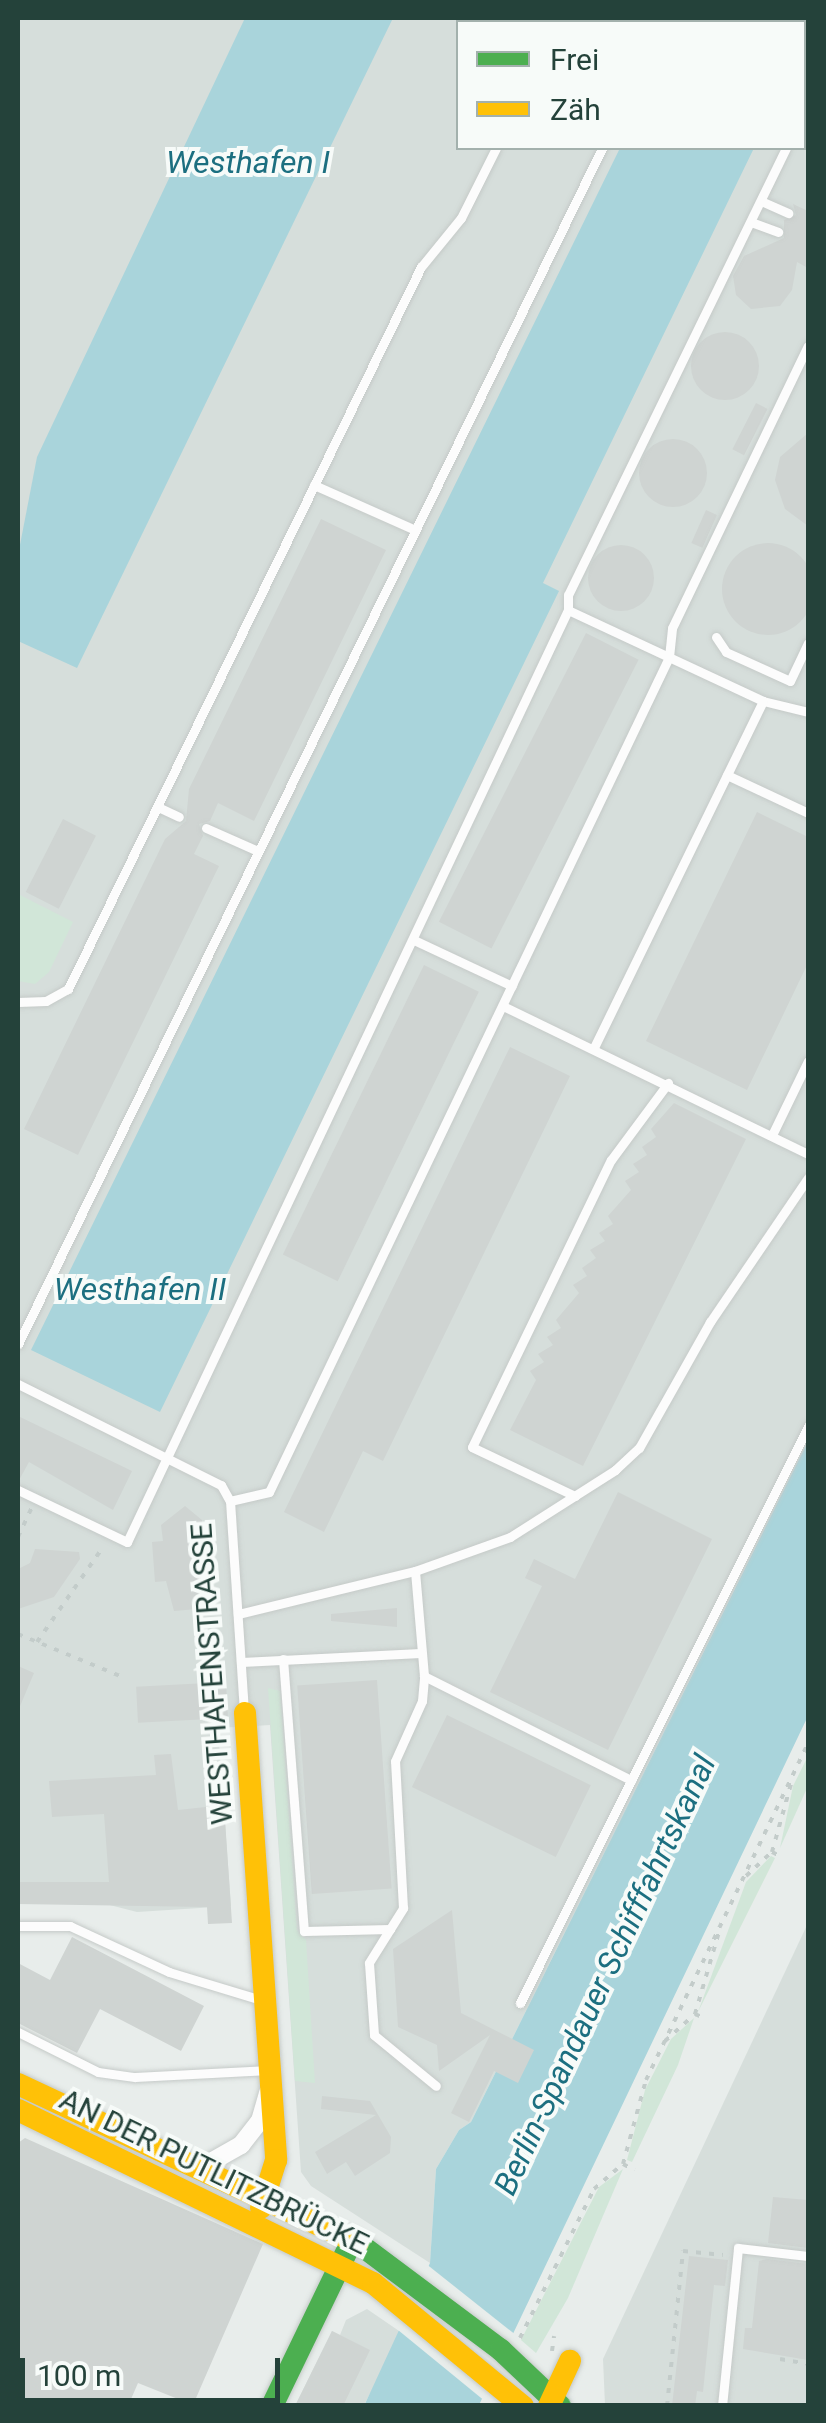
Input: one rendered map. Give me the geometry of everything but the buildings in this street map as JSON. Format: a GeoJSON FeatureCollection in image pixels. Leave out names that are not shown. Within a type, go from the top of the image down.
{"type":"FeatureCollection","features":[{"type":"Feature","properties":{"kind":"main road","name":"WESTHAFENSTRASSE"},"geometry":{"type":"LineString","coordinates":[[244,1712],[275,2170],[256,2220]]}},
{"type":"Feature","properties":{"kind":"main road","name":"AN DER PUTLITZBRÜCKE"},"geometry":{"type":"LineString","coordinates":[[18,2084],[108,2139],[383,2290],[520,2403]]}},
{"type":"Feature","properties":{"kind":"main road","name":"AN DER PUTLITZBRÜCKE"},"geometry":{"type":"LineString","coordinates":[[18,2110],[202,2167],[353,2239],[395,2266],[530,2375],[554,2402]]}},
{"type":"Feature","properties":{"kind":"main road"},"geometry":{"type":"LineString","coordinates":[[272,2406],[353,2239]]}},
{"type":"Feature","properties":{"kind":"main road"},"geometry":{"type":"LineString","coordinates":[[554,2402],[570,2360]]}},
{"type":"Feature","properties":{"kind":"street","name":"WESTHAFENSTRASSE"},"geometry":{"type":"LineString","coordinates":[[202,2167],[251,2134],[269,2079]]}},
{"type":"Feature","properties":{"kind":"lane"},"geometry":{"type":"LineString","coordinates":[[18,1002],[46,1000],[68,989],[421,267],[461,218],[495,150]]}},
{"type":"Feature","properties":{"kind":"lane"},"geometry":{"type":"LineString","coordinates":[[18,1344],[601,150]]}},
{"type":"Feature","properties":{"kind":"lane"},"geometry":{"type":"LineString","coordinates":[[18,1490],[127,1542],[172,1458],[568,610],[568,595],[785,150]]}},
{"type":"Feature","properties":{"kind":"lane"},"geometry":{"type":"LineString","coordinates":[[761,201],[788,214]]}},
{"type":"Feature","properties":{"kind":"lane"},"geometry":{"type":"LineString","coordinates":[[751,222],[778,232]]}},
{"type":"Feature","properties":{"kind":"lane"},"geometry":{"type":"LineString","coordinates":[[230,1501],[269,1492],[669,657],[672,628],[808,346]]}},
{"type":"Feature","properties":{"kind":"lane"},"geometry":{"type":"LineString","coordinates":[[314,485],[415,530]]}},
{"type":"Feature","properties":{"kind":"lane"},"geometry":{"type":"LineString","coordinates":[[568,610],[763,701],[808,712]]}},
{"type":"Feature","properties":{"kind":"lane"},"geometry":{"type":"LineString","coordinates":[[716,638],[726,652],[790,680],[808,643]]}},
{"type":"Feature","properties":{"kind":"lane"},"geometry":{"type":"LineString","coordinates":[[594,1048],[763,701]]}},
{"type":"Feature","properties":{"kind":"lane"},"geometry":{"type":"LineString","coordinates":[[727,775],[808,813]]}},
{"type":"Feature","properties":{"kind":"lane"},"geometry":{"type":"LineString","coordinates":[[158,807],[179,817]]}},
{"type":"Feature","properties":{"kind":"lane"},"geometry":{"type":"LineString","coordinates":[[206,828],[258,851]]}},
{"type":"Feature","properties":{"kind":"lane"},"geometry":{"type":"LineString","coordinates":[[414,940],[512,986]]}},
{"type":"Feature","properties":{"kind":"lane"},"geometry":{"type":"LineString","coordinates":[[503,1006],[773,1133],[808,1154]]}},
{"type":"Feature","properties":{"kind":"lane"},"geometry":{"type":"LineString","coordinates":[[773,1133],[808,1061]]}},
{"type":"Feature","properties":{"kind":"lane"},"geometry":{"type":"LineString","coordinates":[[574,1496],[472,1446],[611,1160],[668,1083]]}},
{"type":"Feature","properties":{"kind":"lane"},"geometry":{"type":"LineString","coordinates":[[238,1614],[416,1571],[510,1538],[639,1448],[710,1322],[808,1178]]}},
{"type":"Feature","properties":{"kind":"lane","name":"WESTHAFENSTRASSE"},"geometry":{"type":"LineString","coordinates":[[18,1384],[208,1474],[230,1501],[244,1712]]}},
{"type":"Feature","properties":{"kind":"lane"},"geometry":{"type":"LineString","coordinates":[[520,2004],[808,1426]]}},
{"type":"Feature","properties":{"kind":"lane"},"geometry":{"type":"LineString","coordinates":[[416,1571],[424,1676],[422,1700],[395,1761],[404,1908],[369,1963],[374,2035],[436,2086]]}},
{"type":"Feature","properties":{"kind":"lane"},"geometry":{"type":"LineString","coordinates":[[241,1662],[422,1653]]}},
{"type":"Feature","properties":{"kind":"lane"},"geometry":{"type":"LineString","coordinates":[[284,1659],[304,1931],[390,1929]]}},
{"type":"Feature","properties":{"kind":"lane"},"geometry":{"type":"LineString","coordinates":[[424,1676],[632,1780]]}},
{"type":"Feature","properties":{"kind":"lane"},"geometry":{"type":"LineString","coordinates":[[18,1926],[70,1926],[169,1972],[264,2001]]}},
{"type":"Feature","properties":{"kind":"lane"},"geometry":{"type":"LineString","coordinates":[[18,2032],[98,2072],[135,2077],[269,2079]]}},
{"type":"Feature","properties":{"kind":"lane"},"geometry":{"type":"LineString","coordinates":[[722,2406],[738,2248],[808,2256]]}},
{"type":"Feature","properties":{"kind":"path"},"geometry":{"type":"LineString","coordinates":[[18,1538],[37,1499]]}},
{"type":"Feature","properties":{"kind":"path"},"geometry":{"type":"LineString","coordinates":[[37,1642],[111,1534]]}},
{"type":"Feature","properties":{"kind":"path"},"geometry":{"type":"LineString","coordinates":[[18,1634],[124,1678]]}},
{"type":"Feature","properties":{"kind":"path"},"geometry":{"type":"LineString","coordinates":[[520,2338],[594,2189],[623,2164],[646,2080],[808,1744]]}},
{"type":"Feature","properties":{"kind":"path"},"geometry":{"type":"LineString","coordinates":[[744,1878],[772,1852],[792,1780]]}},
{"type":"Feature","properties":{"kind":"path"},"geometry":{"type":"LineString","coordinates":[[772,1852],[782,1857]]}},
{"type":"Feature","properties":{"kind":"path"},"geometry":{"type":"LineString","coordinates":[[664,2043],[695,2014],[720,1928]]}},
{"type":"Feature","properties":{"kind":"path"},"geometry":{"type":"LineString","coordinates":[[695,2014],[706,2020]]}},
{"type":"Feature","properties":{"kind":"path"},"geometry":{"type":"LineString","coordinates":[[623,2164],[634,2170]]}},
{"type":"Feature","properties":{"kind":"path"},"geometry":{"type":"LineString","coordinates":[[666,2406],[684,2251],[737,2256]]}},
{"type":"Feature","properties":{"kind":"path"},"geometry":{"type":"LineString","coordinates":[[780,2360],[808,2364]]}},
{"type":"Feature","properties":{"kind":"shaded area"},"geometry":{"type":"Polygon","coordinates":[[[18,18],[808,18],[808,1441],[471,2122],[459,2130],[436,2169],[430,2263],[311,2186],[301,2172],[270,1725],[218,1728],[231,1906],[137,1912],[98,1902],[18,1901],[18,18]]]}},
{"type":"Feature","properties":{"kind":"shaded area"},"geometry":{"type":"Polygon","coordinates":[[[808,1923],[808,2405],[605,2405],[603,2359],[808,1923]]]}},
{"type":"Feature","properties":{"kind":"shaded area"},"geometry":{"type":"Polygon","coordinates":[[[367,2309],[402,2333],[364,2405],[295,2406],[332,2331],[340,2335],[346,2320],[367,2309]]]}},
{"type":"Feature","properties":{"kind":"green space"},"geometry":{"type":"Polygon","coordinates":[[[18,894],[73,922],[49,972],[35,984],[18,981],[18,894]]]}},
{"type":"Feature","properties":{"kind":"green space"},"geometry":{"type":"Polygon","coordinates":[[[268,1688],[280,1691],[297,1930],[306,1940],[315,2083],[295,2081],[268,1688]]]}},
{"type":"Feature","properties":{"kind":"green space"},"geometry":{"type":"Polygon","coordinates":[[[808,1756],[808,1786],[780,1848],[793,1786],[808,1756]]]}},
{"type":"Feature","properties":{"kind":"green space"},"geometry":{"type":"Polygon","coordinates":[[[771,1856],[775,1858],[698,2012],[746,1882],[771,1856]]]}},
{"type":"Feature","properties":{"kind":"green space"},"geometry":{"type":"Polygon","coordinates":[[[694,2018],[678,2065],[632,2162],[627,2160],[645,2090],[671,2039],[694,2018]]]}},
{"type":"Feature","properties":{"kind":"green space"},"geometry":{"type":"Polygon","coordinates":[[[623,2169],[568,2298],[536,2353],[521,2340],[599,2187],[623,2169]]]}},
{"type":"Feature","properties":{"kind":"water","name":"Westhafen I"},"geometry":{"type":"Polygon","coordinates":[[[245,18],[393,18],[77,668],[18,641],[19,550],[37,457],[245,18]]]}},
{"type":"Feature","properties":{"kind":"water"},"geometry":{"type":"Polygon","coordinates":[[[808,18],[808,35],[806,40],[806,20],[682,20],[808,18]]]}},
{"type":"Feature","properties":{"kind":"water","name":"Westhafen II"},"geometry":{"type":"Polygon","coordinates":[[[619,150],[753,150],[543,583],[559,591],[160,1412],[31,1350],[619,150]]]}},
{"type":"Feature","properties":{"kind":"water","name":"Berlin-Spandauer Schifffahrtskanal"},"geometry":{"type":"Polygon","coordinates":[[[808,1441],[808,1716],[479,2405],[364,2406],[430,2263],[436,2169],[459,2130],[471,2122],[808,1441]]]}},
{"type":"Feature","properties":{"kind":"pier"},"geometry":{"type":"Polygon","coordinates":[[[425,2263],[517,2336],[486,2402],[398,2330],[425,2263]]]}},
{"type":"Feature","properties":{"kind":"traffic: fast"},"geometry":{"type":"LineString","coordinates":[[358,2243],[501,2350],[560,2406]]}},
{"type":"Feature","properties":{"kind":"traffic: fast"},"geometry":{"type":"LineString","coordinates":[[272,2406],[347,2251]]}},
{"type":"Feature","properties":{"kind":"traffic: slow"},"geometry":{"type":"LineString","coordinates":[[245,1713],[276,2160],[261,2208]]}},
{"type":"Feature","properties":{"kind":"traffic: slow"},"geometry":{"type":"LineString","coordinates":[[18,2084],[358,2243]]}},
{"type":"Feature","properties":{"kind":"traffic: slow"},"geometry":{"type":"LineString","coordinates":[[18,2110],[373,2283],[523,2406]]}},
{"type":"Feature","properties":{"kind":"traffic: slow"},"geometry":{"type":"LineString","coordinates":[[549,2406],[570,2361]]}}]}
